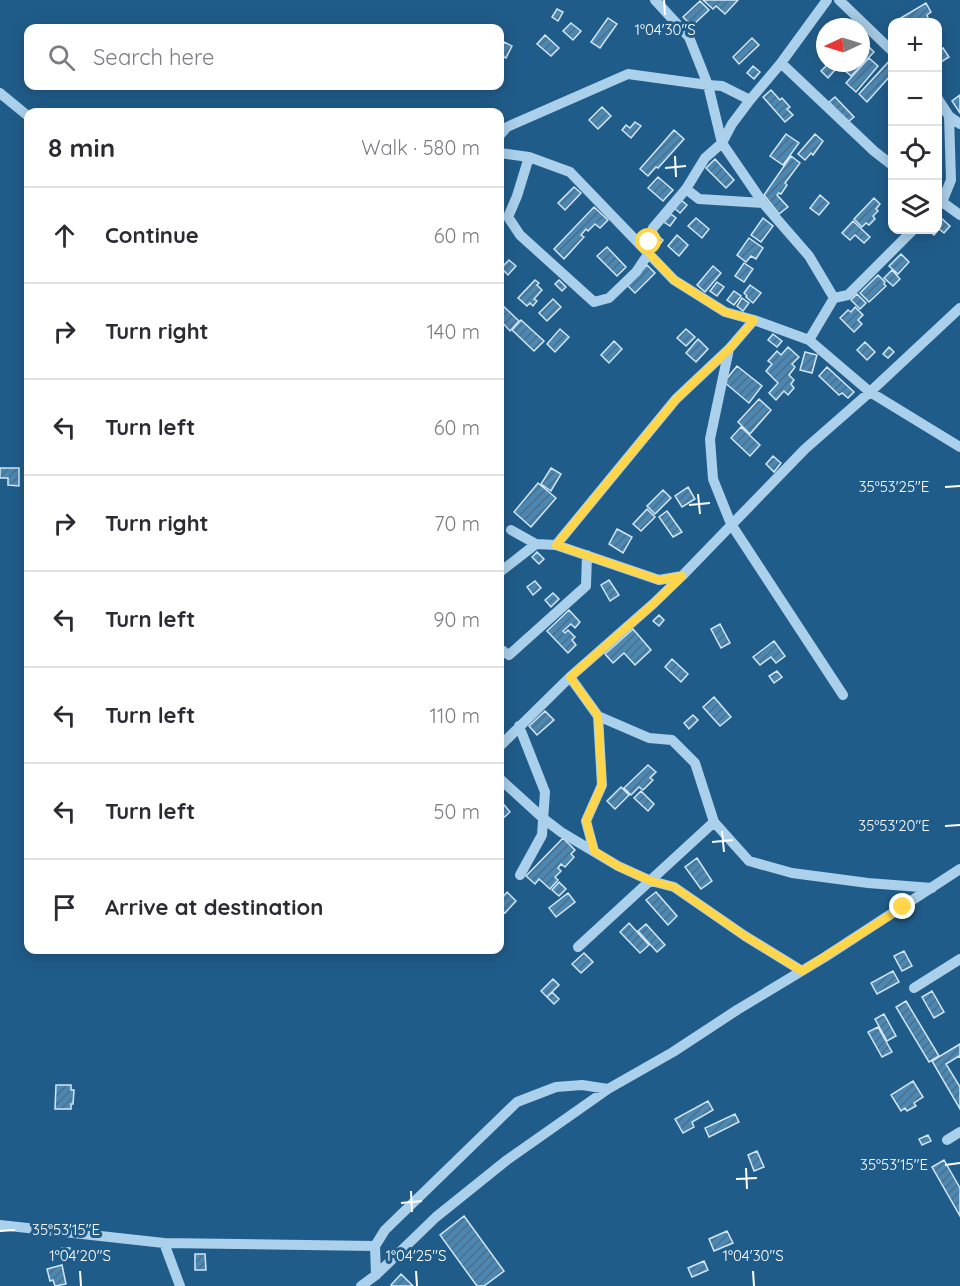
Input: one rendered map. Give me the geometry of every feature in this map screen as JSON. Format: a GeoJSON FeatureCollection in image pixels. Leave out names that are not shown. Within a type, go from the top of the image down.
{"type":"FeatureCollection","features":[{"type":"Feature","properties":{"kind":"street"},"geometry":{"type":"LineString","coordinates":[[655,0],[689,38],[708,85],[722,143],[764,203],[809,256],[834,298]]}},
{"type":"Feature","properties":{"kind":"street"},"geometry":{"type":"LineString","coordinates":[[529,157],[517,196],[507,217],[520,235],[594,302],[609,298],[636,272],[649,253],[649,242],[654,228],[686,189],[705,158],[722,143],[732,124],[827,0]]}},
{"type":"Feature","properties":{"kind":"street"},"geometry":{"type":"LineString","coordinates":[[839,0],[888,47]]}},
{"type":"Feature","properties":{"kind":"street"},"geometry":{"type":"LineString","coordinates":[[781,63],[888,162]]}},
{"type":"Feature","properties":{"kind":"street"},"geometry":{"type":"LineString","coordinates":[[504,130],[507,127],[628,74],[722,86],[750,100]]}},
{"type":"Feature","properties":{"kind":"street"},"geometry":{"type":"LineString","coordinates":[[0,93],[24,113]]}},
{"type":"Feature","properties":{"kind":"street"},"geometry":{"type":"LineString","coordinates":[[942,105],[949,116],[960,124]]}},
{"type":"Feature","properties":{"kind":"street"},"geometry":{"type":"LineString","coordinates":[[942,196],[951,180],[949,116]]}},
{"type":"Feature","properties":{"kind":"street"},"geometry":{"type":"LineString","coordinates":[[504,154],[529,157],[570,172],[674,280],[725,312],[809,340],[870,393],[960,447]]}},
{"type":"Feature","properties":{"kind":"street"},"geometry":{"type":"LineString","coordinates":[[686,189],[699,199],[764,203]]}},
{"type":"Feature","properties":{"kind":"street"},"geometry":{"type":"LineString","coordinates":[[942,204],[960,215]]}},
{"type":"Feature","properties":{"kind":"street"},"geometry":{"type":"LineString","coordinates":[[834,298],[848,296],[909,234]]}},
{"type":"Feature","properties":{"kind":"street"},"geometry":{"type":"LineString","coordinates":[[809,340],[834,298]]}},
{"type":"Feature","properties":{"kind":"street"},"geometry":{"type":"LineString","coordinates":[[504,742],[570,677],[682,576],[805,448],[870,393],[960,308]]}},
{"type":"Feature","properties":{"kind":"street"},"geometry":{"type":"LineString","coordinates":[[556,545],[676,399],[729,349],[754,320]]}},
{"type":"Feature","properties":{"kind":"street"},"geometry":{"type":"LineString","coordinates":[[729,349],[710,439],[713,479],[731,524],[843,695]]}},
{"type":"Feature","properties":{"kind":"street"},"geometry":{"type":"LineString","coordinates":[[511,530],[536,544],[556,545],[659,580],[682,576]]}},
{"type":"Feature","properties":{"kind":"street"},"geometry":{"type":"LineString","coordinates":[[504,569],[536,544]]}},
{"type":"Feature","properties":{"kind":"street"},"geometry":{"type":"LineString","coordinates":[[504,652],[508,655],[586,586],[587,555]]}},
{"type":"Feature","properties":{"kind":"street"},"geometry":{"type":"LineString","coordinates":[[570,677],[598,716],[649,738],[672,740],[695,763],[714,822],[749,861],[792,873],[932,888]]}},
{"type":"Feature","properties":{"kind":"street"},"geometry":{"type":"LineString","coordinates":[[594,851],[586,820],[602,785],[598,716]]}},
{"type":"Feature","properties":{"kind":"street"},"geometry":{"type":"LineString","coordinates":[[519,726],[545,792],[542,835],[520,875]]}},
{"type":"Feature","properties":{"kind":"street"},"geometry":{"type":"LineString","coordinates":[[504,784],[561,832],[618,866],[651,881],[674,887],[745,936],[802,971]]}},
{"type":"Feature","properties":{"kind":"street"},"geometry":{"type":"LineString","coordinates":[[578,947],[714,822]]}},
{"type":"Feature","properties":{"kind":"street"},"geometry":{"type":"LineString","coordinates":[[361,1286],[376,1275],[436,1217],[507,1160],[608,1089],[673,1052],[960,869]]}},
{"type":"Feature","properties":{"kind":"street"},"geometry":{"type":"LineString","coordinates":[[914,988],[960,959]]}},
{"type":"Feature","properties":{"kind":"street"},"geometry":{"type":"LineString","coordinates":[[376,1275],[375,1246],[385,1230],[517,1102],[556,1087],[582,1085],[608,1089]]}},
{"type":"Feature","properties":{"kind":"street"},"geometry":{"type":"LineString","coordinates":[[947,1140],[960,1132]]}},
{"type":"Feature","properties":{"kind":"street"},"geometry":{"type":"LineString","coordinates":[[0,1225],[164,1243],[375,1246]]}},
{"type":"Feature","properties":{"kind":"street"},"geometry":{"type":"LineString","coordinates":[[164,1243],[180,1286]]}},
{"type":"Feature","properties":{"kind":"building"},"geometry":{"type":"Polygon","coordinates":[[[703,0],[738,0],[725,14],[716,6],[713,9],[703,0]]]}},
{"type":"Feature","properties":{"kind":"building"},"geometry":{"type":"Polygon","coordinates":[[[700,1],[709,10],[692,26],[683,17],[700,1]]]}},
{"type":"Feature","properties":{"kind":"building"},"geometry":{"type":"Polygon","coordinates":[[[926,3],[931,12],[927,15],[928,18],[901,18],[926,3]]]}},
{"type":"Feature","properties":{"kind":"building"},"geometry":{"type":"Polygon","coordinates":[[[557,9],[563,12],[558,21],[552,17],[557,9]]]}},
{"type":"Feature","properties":{"kind":"building"},"geometry":{"type":"Polygon","coordinates":[[[608,18],[617,24],[600,48],[591,42],[608,18]]]}},
{"type":"Feature","properties":{"kind":"building"},"geometry":{"type":"Polygon","coordinates":[[[571,23],[581,31],[573,40],[563,31],[571,23]]]}},
{"type":"Feature","properties":{"kind":"building"},"geometry":{"type":"Polygon","coordinates":[[[545,35],[559,48],[551,56],[537,44],[545,35]]]}},
{"type":"Feature","properties":{"kind":"building"},"geometry":{"type":"Polygon","coordinates":[[[752,38],[759,45],[739,64],[733,57],[752,38]]]}},
{"type":"Feature","properties":{"kind":"building"},"geometry":{"type":"Polygon","coordinates":[[[504,42],[512,46],[506,58],[504,57],[504,42]]]}},
{"type":"Feature","properties":{"kind":"building"},"geometry":{"type":"Polygon","coordinates":[[[942,49],[949,57],[942,61],[942,49]]]}},
{"type":"Feature","properties":{"kind":"building"},"geometry":{"type":"Polygon","coordinates":[[[870,59],[878,66],[856,92],[846,83],[856,72],[870,72],[870,59]]]}},
{"type":"Feature","properties":{"kind":"building"},"geometry":{"type":"Polygon","coordinates":[[[888,62],[888,78],[867,102],[859,94],[888,62]]]}},
{"type":"Feature","properties":{"kind":"building"},"geometry":{"type":"Polygon","coordinates":[[[753,66],[760,72],[754,79],[747,73],[753,66]]]}},
{"type":"Feature","properties":{"kind":"building"},"geometry":{"type":"Polygon","coordinates":[[[822,72],[833,72],[828,78],[822,72]]]}},
{"type":"Feature","properties":{"kind":"building"},"geometry":{"type":"Polygon","coordinates":[[[771,90],[790,107],[787,109],[793,115],[785,122],[763,97],[771,90]]]}},
{"type":"Feature","properties":{"kind":"building"},"geometry":{"type":"Polygon","coordinates":[[[960,95],[960,113],[952,101],[960,95]]]}},
{"type":"Feature","properties":{"kind":"building"},"geometry":{"type":"Polygon","coordinates":[[[835,97],[854,117],[848,122],[829,102],[835,97]]]}},
{"type":"Feature","properties":{"kind":"building"},"geometry":{"type":"Polygon","coordinates":[[[602,107],[611,116],[598,129],[589,120],[602,107]]]}},
{"type":"Feature","properties":{"kind":"building"},"geometry":{"type":"Polygon","coordinates":[[[635,122],[641,126],[631,138],[622,130],[626,125],[630,128],[635,122]]]}},
{"type":"Feature","properties":{"kind":"building"},"geometry":{"type":"Polygon","coordinates":[[[674,130],[684,139],[648,176],[640,169],[674,130]]]}},
{"type":"Feature","properties":{"kind":"building"},"geometry":{"type":"Polygon","coordinates":[[[786,134],[799,143],[783,165],[770,156],[786,134]]]}},
{"type":"Feature","properties":{"kind":"building"},"geometry":{"type":"Polygon","coordinates":[[[815,134],[823,141],[813,155],[811,153],[805,160],[798,154],[815,134]]]}},
{"type":"Feature","properties":{"kind":"building"},"geometry":{"type":"Polygon","coordinates":[[[791,156],[800,163],[785,183],[787,185],[781,194],[777,195],[788,207],[779,214],[764,195],[791,156]]]}},
{"type":"Feature","properties":{"kind":"building"},"geometry":{"type":"Polygon","coordinates":[[[715,159],[734,180],[726,188],[706,168],[715,159]]]}},
{"type":"Feature","properties":{"kind":"building"},"geometry":{"type":"Polygon","coordinates":[[[658,177],[673,190],[663,201],[648,188],[658,177]]]}},
{"type":"Feature","properties":{"kind":"building"},"geometry":{"type":"Polygon","coordinates":[[[574,187],[581,193],[565,210],[558,203],[574,187]]]}},
{"type":"Feature","properties":{"kind":"building"},"geometry":{"type":"Polygon","coordinates":[[[820,195],[829,203],[819,215],[810,208],[820,195]]]}},
{"type":"Feature","properties":{"kind":"building"},"geometry":{"type":"Polygon","coordinates":[[[874,198],[880,204],[873,216],[875,219],[869,225],[866,223],[862,227],[854,219],[874,198]]]}},
{"type":"Feature","properties":{"kind":"building"},"geometry":{"type":"Polygon","coordinates":[[[680,199],[687,205],[680,213],[673,207],[680,199]]]}},
{"type":"Feature","properties":{"kind":"building"},"geometry":{"type":"Polygon","coordinates":[[[594,207],[608,220],[600,228],[595,224],[588,231],[586,229],[581,235],[584,237],[564,259],[554,249],[594,207]]]}},
{"type":"Feature","properties":{"kind":"building"},"geometry":{"type":"Polygon","coordinates":[[[671,214],[676,218],[670,226],[664,222],[671,214]]]}},
{"type":"Feature","properties":{"kind":"building"},"geometry":{"type":"Polygon","coordinates":[[[696,218],[709,229],[702,238],[688,226],[696,218]]]}},
{"type":"Feature","properties":{"kind":"building"},"geometry":{"type":"Polygon","coordinates":[[[763,218],[773,226],[761,242],[751,235],[763,218]]]}},
{"type":"Feature","properties":{"kind":"building"},"geometry":{"type":"Polygon","coordinates":[[[942,219],[950,226],[944,233],[942,231],[942,219]]]}},
{"type":"Feature","properties":{"kind":"building"},"geometry":{"type":"Polygon","coordinates":[[[853,221],[870,237],[864,243],[855,235],[850,240],[842,233],[853,221]]]}},
{"type":"Feature","properties":{"kind":"building"},"geometry":{"type":"Polygon","coordinates":[[[657,235],[663,240],[657,248],[651,242],[657,235]]]}},
{"type":"Feature","properties":{"kind":"building"},"geometry":{"type":"Polygon","coordinates":[[[677,235],[688,245],[679,256],[668,246],[677,235]]]}},
{"type":"Feature","properties":{"kind":"building"},"geometry":{"type":"Polygon","coordinates":[[[749,238],[763,248],[756,259],[751,256],[746,262],[737,255],[749,238]]]}},
{"type":"Feature","properties":{"kind":"building"},"geometry":{"type":"Polygon","coordinates":[[[607,247],[626,267],[617,276],[597,256],[607,247]]]}},
{"type":"Feature","properties":{"kind":"building"},"geometry":{"type":"Polygon","coordinates":[[[901,254],[909,262],[898,274],[889,266],[901,254]]]}},
{"type":"Feature","properties":{"kind":"building"},"geometry":{"type":"Polygon","coordinates":[[[509,260],[516,266],[508,275],[504,271],[504,265],[509,260]]]}},
{"type":"Feature","properties":{"kind":"building"},"geometry":{"type":"Polygon","coordinates":[[[744,263],[753,269],[744,282],[735,276],[744,263]]]}},
{"type":"Feature","properties":{"kind":"building"},"geometry":{"type":"Polygon","coordinates":[[[647,265],[655,273],[635,293],[627,285],[647,265]]]}},
{"type":"Feature","properties":{"kind":"building"},"geometry":{"type":"Polygon","coordinates":[[[713,266],[721,273],[705,292],[697,285],[713,266]]]}},
{"type":"Feature","properties":{"kind":"building"},"geometry":{"type":"Polygon","coordinates":[[[892,270],[900,279],[893,286],[884,278],[892,270]]]}},
{"type":"Feature","properties":{"kind":"building"},"geometry":{"type":"Polygon","coordinates":[[[878,275],[886,286],[869,302],[860,293],[878,275]]]}},
{"type":"Feature","properties":{"kind":"building"},"geometry":{"type":"Polygon","coordinates":[[[535,280],[542,290],[534,299],[537,301],[533,306],[530,303],[527,306],[518,298],[535,280]]]}},
{"type":"Feature","properties":{"kind":"building"},"geometry":{"type":"Polygon","coordinates":[[[559,280],[566,287],[562,291],[555,284],[559,280]]]}},
{"type":"Feature","properties":{"kind":"building"},"geometry":{"type":"Polygon","coordinates":[[[717,282],[724,287],[717,296],[710,291],[717,282]]]}},
{"type":"Feature","properties":{"kind":"building"},"geometry":{"type":"Polygon","coordinates":[[[750,285],[761,293],[753,303],[744,293],[750,285]]]}},
{"type":"Feature","properties":{"kind":"building"},"geometry":{"type":"Polygon","coordinates":[[[734,291],[741,296],[734,305],[727,300],[734,291]]]}},
{"type":"Feature","properties":{"kind":"building"},"geometry":{"type":"Polygon","coordinates":[[[857,294],[866,303],[860,309],[851,300],[857,294]]]}},
{"type":"Feature","properties":{"kind":"building"},"geometry":{"type":"Polygon","coordinates":[[[742,298],[749,303],[743,311],[737,306],[742,298]]]}},
{"type":"Feature","properties":{"kind":"building"},"geometry":{"type":"Polygon","coordinates":[[[553,299],[561,307],[547,321],[539,313],[553,299]]]}},
{"type":"Feature","properties":{"kind":"building"},"geometry":{"type":"Polygon","coordinates":[[[504,307],[519,321],[510,331],[504,324],[504,307]]]}},
{"type":"Feature","properties":{"kind":"building"},"geometry":{"type":"Polygon","coordinates":[[[855,307],[863,315],[858,320],[862,324],[854,332],[840,318],[855,307]]]}},
{"type":"Feature","properties":{"kind":"building"},"geometry":{"type":"Polygon","coordinates":[[[521,320],[544,341],[534,351],[512,330],[521,320]]]}},
{"type":"Feature","properties":{"kind":"building"},"geometry":{"type":"Polygon","coordinates":[[[560,329],[569,337],[555,352],[547,344],[560,329]]]}},
{"type":"Feature","properties":{"kind":"building"},"geometry":{"type":"Polygon","coordinates":[[[686,329],[695,337],[686,346],[677,338],[686,329]]]}},
{"type":"Feature","properties":{"kind":"building"},"geometry":{"type":"Polygon","coordinates":[[[773,334],[782,341],[777,347],[768,340],[773,334]]]}},
{"type":"Feature","properties":{"kind":"building"},"geometry":{"type":"Polygon","coordinates":[[[698,339],[708,349],[696,362],[686,353],[698,339]]]}},
{"type":"Feature","properties":{"kind":"building"},"geometry":{"type":"Polygon","coordinates":[[[614,341],[622,349],[609,363],[601,355],[614,341]]]}},
{"type":"Feature","properties":{"kind":"building"},"geometry":{"type":"Polygon","coordinates":[[[865,342],[875,352],[867,360],[857,350],[865,342]]]}},
{"type":"Feature","properties":{"kind":"building"},"geometry":{"type":"Polygon","coordinates":[[[788,347],[799,357],[792,364],[795,367],[789,375],[794,380],[791,384],[794,388],[788,395],[784,391],[776,400],[769,393],[778,383],[766,371],[772,364],[768,361],[777,351],[781,355],[788,347]]]}},
{"type":"Feature","properties":{"kind":"building"},"geometry":{"type":"Polygon","coordinates":[[[889,347],[894,352],[888,358],[883,354],[889,347]]]}},
{"type":"Feature","properties":{"kind":"building"},"geometry":{"type":"Polygon","coordinates":[[[805,352],[817,355],[812,373],[800,370],[805,352]]]}},
{"type":"Feature","properties":{"kind":"building"},"geometry":{"type":"Polygon","coordinates":[[[737,366],[762,386],[749,403],[724,382],[737,366]]]}},
{"type":"Feature","properties":{"kind":"building"},"geometry":{"type":"Polygon","coordinates":[[[827,367],[854,392],[848,398],[842,393],[839,395],[819,376],[827,367]]]}},
{"type":"Feature","properties":{"kind":"building"},"geometry":{"type":"Polygon","coordinates":[[[759,399],[771,410],[750,434],[738,422],[759,399]]]}},
{"type":"Feature","properties":{"kind":"building"},"geometry":{"type":"Polygon","coordinates":[[[741,427],[760,445],[750,456],[731,438],[741,427]]]}},
{"type":"Feature","properties":{"kind":"building"},"geometry":{"type":"Polygon","coordinates":[[[773,456],[781,463],[774,472],[766,464],[773,456]]]}},
{"type":"Feature","properties":{"kind":"building"},"geometry":{"type":"Polygon","coordinates":[[[0,468],[19,468],[19,486],[8,485],[8,478],[0,478],[0,468]]]}},
{"type":"Feature","properties":{"kind":"building"},"geometry":{"type":"Polygon","coordinates":[[[551,468],[561,474],[551,491],[541,484],[551,468]]]}},
{"type":"Feature","properties":{"kind":"building"},"geometry":{"type":"Polygon","coordinates":[[[538,483],[556,498],[531,527],[514,512],[538,483]]]}},
{"type":"Feature","properties":{"kind":"building"},"geometry":{"type":"Polygon","coordinates":[[[688,487],[695,499],[682,507],[675,496],[688,487]]]}},
{"type":"Feature","properties":{"kind":"building"},"geometry":{"type":"Polygon","coordinates":[[[663,490],[671,498],[655,514],[647,506],[663,490]]]}},
{"type":"Feature","properties":{"kind":"building"},"geometry":{"type":"Polygon","coordinates":[[[647,509],[655,517],[641,531],[633,524],[647,509]]]}},
{"type":"Feature","properties":{"kind":"building"},"geometry":{"type":"Polygon","coordinates":[[[667,511],[682,532],[673,537],[659,517],[667,511]]]}},
{"type":"Feature","properties":{"kind":"building"},"geometry":{"type":"Polygon","coordinates":[[[617,529],[632,537],[623,553],[609,544],[617,529]]]}},
{"type":"Feature","properties":{"kind":"building"},"geometry":{"type":"Polygon","coordinates":[[[537,552],[544,559],[539,564],[532,557],[537,552]]]}},
{"type":"Feature","properties":{"kind":"building"},"geometry":{"type":"Polygon","coordinates":[[[609,580],[619,595],[610,601],[601,585],[609,580]]]}},
{"type":"Feature","properties":{"kind":"building"},"geometry":{"type":"Polygon","coordinates":[[[535,581],[541,588],[533,595],[527,587],[535,581]]]}},
{"type":"Feature","properties":{"kind":"building"},"geometry":{"type":"Polygon","coordinates":[[[553,593],[559,599],[551,607],[545,600],[553,593]]]}},
{"type":"Feature","properties":{"kind":"building"},"geometry":{"type":"Polygon","coordinates":[[[569,610],[580,622],[575,628],[571,624],[563,631],[565,633],[568,630],[575,637],[572,640],[576,645],[568,653],[547,631],[569,610]]]}},
{"type":"Feature","properties":{"kind":"building"},"geometry":{"type":"Polygon","coordinates":[[[659,615],[664,620],[659,626],[653,621],[659,615]]]}},
{"type":"Feature","properties":{"kind":"building"},"geometry":{"type":"Polygon","coordinates":[[[720,624],[730,643],[721,648],[711,629],[720,624]]]}},
{"type":"Feature","properties":{"kind":"building"},"geometry":{"type":"Polygon","coordinates":[[[633,629],[651,650],[635,665],[624,653],[613,663],[605,654],[633,629]]]}},
{"type":"Feature","properties":{"kind":"building"},"geometry":{"type":"Polygon","coordinates":[[[774,641],[785,656],[776,663],[771,657],[760,665],[753,657],[774,641]]]}},
{"type":"Feature","properties":{"kind":"building"},"geometry":{"type":"Polygon","coordinates":[[[672,659],[688,674],[681,682],[665,667],[672,659]]]}},
{"type":"Feature","properties":{"kind":"building"},"geometry":{"type":"Polygon","coordinates":[[[777,671],[782,677],[774,683],[769,676],[777,671]]]}},
{"type":"Feature","properties":{"kind":"building"},"geometry":{"type":"Polygon","coordinates":[[[714,697],[731,717],[720,726],[703,707],[714,697]]]}},
{"type":"Feature","properties":{"kind":"building"},"geometry":{"type":"Polygon","coordinates":[[[545,711],[554,720],[537,735],[529,726],[545,711]]]}},
{"type":"Feature","properties":{"kind":"building"},"geometry":{"type":"Polygon","coordinates":[[[693,715],[698,720],[689,729],[684,723],[693,715]]]}},
{"type":"Feature","properties":{"kind":"building"},"geometry":{"type":"Polygon","coordinates":[[[648,765],[656,772],[650,778],[653,780],[643,790],[639,787],[631,795],[624,788],[648,765]]]}},
{"type":"Feature","properties":{"kind":"building"},"geometry":{"type":"Polygon","coordinates":[[[621,787],[629,795],[615,809],[607,801],[621,787]]]}},
{"type":"Feature","properties":{"kind":"building"},"geometry":{"type":"Polygon","coordinates":[[[641,791],[654,804],[648,811],[634,798],[641,791]]]}},
{"type":"Feature","properties":{"kind":"building"},"geometry":{"type":"Polygon","coordinates":[[[504,805],[510,812],[504,817],[504,805]]]}},
{"type":"Feature","properties":{"kind":"building"},"geometry":{"type":"Polygon","coordinates":[[[563,838],[575,850],[571,854],[574,857],[565,867],[561,864],[558,868],[561,871],[555,877],[558,880],[550,889],[539,879],[535,884],[526,876],[563,838]]]}},
{"type":"Feature","properties":{"kind":"building"},"geometry":{"type":"Polygon","coordinates":[[[697,858],[712,881],[701,889],[685,867],[697,858]]]}},
{"type":"Feature","properties":{"kind":"building"},"geometry":{"type":"Polygon","coordinates":[[[559,882],[566,889],[559,896],[552,890],[559,882]]]}},
{"type":"Feature","properties":{"kind":"building"},"geometry":{"type":"Polygon","coordinates":[[[507,892],[516,901],[505,913],[504,912],[504,895],[507,892]]]}},
{"type":"Feature","properties":{"kind":"building"},"geometry":{"type":"Polygon","coordinates":[[[656,892],[677,916],[668,925],[646,900],[656,892]]]}},
{"type":"Feature","properties":{"kind":"building"},"geometry":{"type":"Polygon","coordinates":[[[568,893],[575,902],[556,917],[549,908],[568,893]]]}},
{"type":"Feature","properties":{"kind":"building"},"geometry":{"type":"Polygon","coordinates":[[[629,923],[649,945],[640,953],[620,932],[629,923]]]}},
{"type":"Feature","properties":{"kind":"building"},"geometry":{"type":"Polygon","coordinates":[[[646,924],[665,945],[657,952],[638,931],[646,924]]]}},
{"type":"Feature","properties":{"kind":"building"},"geometry":{"type":"Polygon","coordinates":[[[904,951],[912,966],[902,971],[894,956],[904,951]]]}},
{"type":"Feature","properties":{"kind":"building"},"geometry":{"type":"Polygon","coordinates":[[[584,953],[593,962],[581,973],[572,964],[584,953]]]}},
{"type":"Feature","properties":{"kind":"building"},"geometry":{"type":"Polygon","coordinates":[[[893,971],[899,982],[877,994],[871,983],[893,971]]]}},
{"type":"Feature","properties":{"kind":"building"},"geometry":{"type":"Polygon","coordinates":[[[553,979],[559,985],[547,997],[541,991],[553,979]]]}},
{"type":"Feature","properties":{"kind":"building"},"geometry":{"type":"Polygon","coordinates":[[[932,991],[944,1012],[934,1018],[922,997],[932,991]]]}},
{"type":"Feature","properties":{"kind":"building"},"geometry":{"type":"Polygon","coordinates":[[[552,992],[559,999],[554,1004],[547,997],[552,992]]]}},
{"type":"Feature","properties":{"kind":"building"},"geometry":{"type":"Polygon","coordinates":[[[906,1001],[939,1056],[929,1062],[896,1007],[906,1001]]]}},
{"type":"Feature","properties":{"kind":"building"},"geometry":{"type":"Polygon","coordinates":[[[884,1014],[896,1036],[887,1041],[875,1019],[884,1014]]]}},
{"type":"Feature","properties":{"kind":"building"},"geometry":{"type":"Polygon","coordinates":[[[878,1027],[892,1052],[882,1057],[868,1032],[878,1027]]]}},
{"type":"Feature","properties":{"kind":"building"},"geometry":{"type":"Polygon","coordinates":[[[960,1044],[960,1057],[946,1064],[960,1087],[960,1109],[932,1061],[960,1044]]]}},
{"type":"Feature","properties":{"kind":"building"},"geometry":{"type":"Polygon","coordinates":[[[913,1081],[923,1097],[914,1103],[916,1106],[907,1111],[905,1108],[901,1111],[891,1095],[913,1081]]]}},
{"type":"Feature","properties":{"kind":"building"},"geometry":{"type":"Polygon","coordinates":[[[56,1085],[71,1085],[71,1090],[74,1090],[71,1109],[55,1109],[56,1085]]]}},
{"type":"Feature","properties":{"kind":"building"},"geometry":{"type":"Polygon","coordinates":[[[708,1101],[713,1110],[692,1122],[694,1127],[683,1133],[675,1119],[708,1101]]]}},
{"type":"Feature","properties":{"kind":"building"},"geometry":{"type":"Polygon","coordinates":[[[735,1114],[739,1122],[709,1137],[705,1128],[735,1114]]]}},
{"type":"Feature","properties":{"kind":"building"},"geometry":{"type":"Polygon","coordinates":[[[928,1135],[931,1141],[922,1145],[919,1139],[928,1135]]]}},
{"type":"Feature","properties":{"kind":"building"},"geometry":{"type":"Polygon","coordinates":[[[757,1151],[764,1167],[754,1171],[748,1155],[757,1151]]]}},
{"type":"Feature","properties":{"kind":"building"},"geometry":{"type":"Polygon","coordinates":[[[944,1160],[960,1188],[960,1216],[932,1167],[944,1160]]]}},
{"type":"Feature","properties":{"kind":"building"},"geometry":{"type":"Polygon","coordinates":[[[464,1216],[504,1271],[484,1286],[477,1286],[440,1235],[464,1216]]]}},
{"type":"Feature","properties":{"kind":"building"},"geometry":{"type":"Polygon","coordinates":[[[727,1231],[733,1243],[714,1251],[709,1239],[727,1231]]]}},
{"type":"Feature","properties":{"kind":"building"},"geometry":{"type":"Polygon","coordinates":[[[62,1248],[70,1248],[70,1258],[62,1258],[62,1248]]]}},
{"type":"Feature","properties":{"kind":"building"},"geometry":{"type":"Polygon","coordinates":[[[195,1254],[205,1254],[206,1270],[195,1270],[195,1254]]]}},
{"type":"Feature","properties":{"kind":"building"},"geometry":{"type":"Polygon","coordinates":[[[704,1261],[708,1270],[692,1277],[688,1268],[704,1261]]]}},
{"type":"Feature","properties":{"kind":"building"},"geometry":{"type":"Polygon","coordinates":[[[62,1265],[66,1284],[55,1286],[53,1280],[50,1281],[47,1269],[62,1265]]]}},
{"type":"Feature","properties":{"kind":"building"},"geometry":{"type":"Polygon","coordinates":[[[401,1274],[413,1286],[391,1285],[401,1274]]]}},
{"type":"Feature","properties":{"kind":"route"},"geometry":{"type":"LineString","coordinates":[[649,242],[649,253],[674,280],[725,312],[754,320],[729,349],[676,399],[556,545],[659,580],[682,576],[570,677],[598,716],[602,785],[586,820],[594,851],[618,866],[651,881],[674,887],[745,936],[802,971],[903,907]]}}]}
